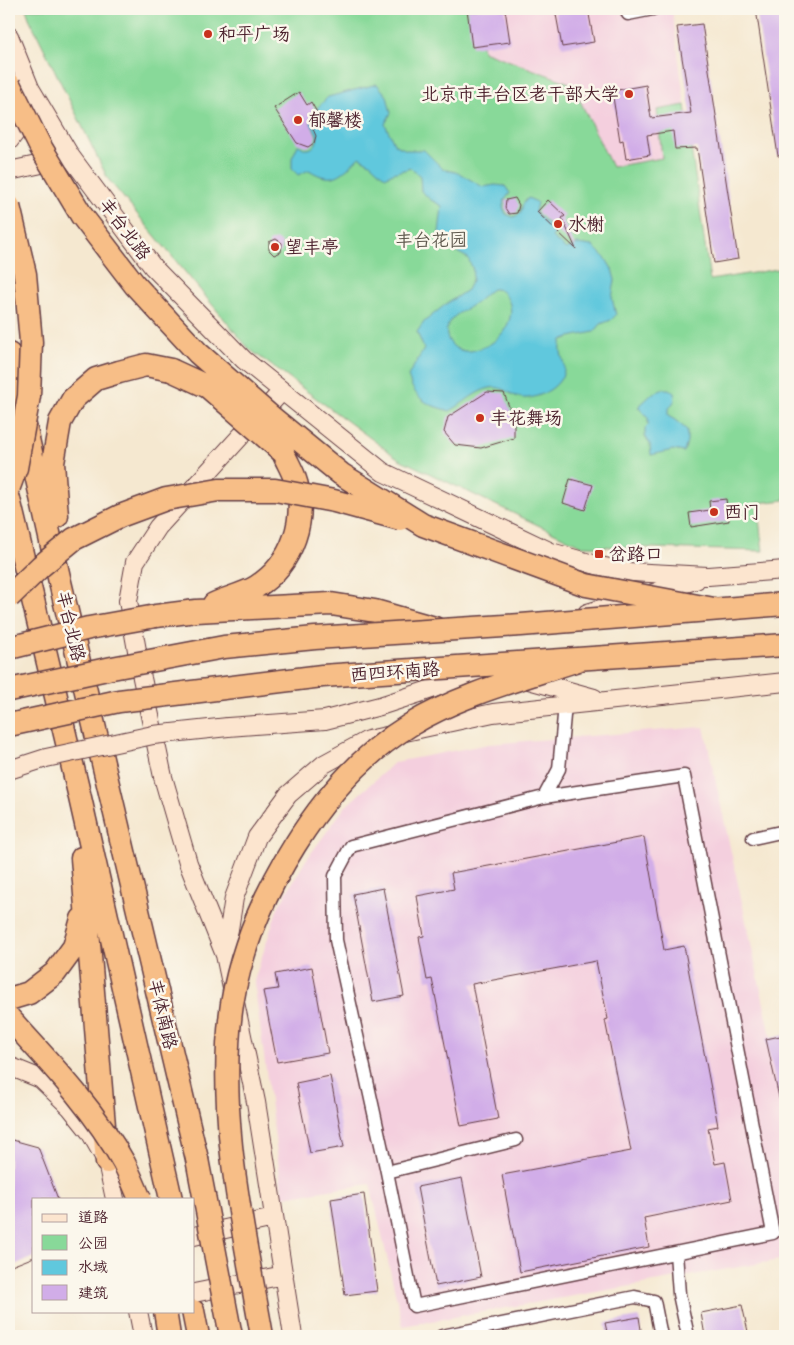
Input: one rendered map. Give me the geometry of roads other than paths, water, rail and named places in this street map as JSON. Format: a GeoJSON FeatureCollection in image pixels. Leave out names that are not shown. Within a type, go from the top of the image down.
{"type":"FeatureCollection","features":[{"type":"Feature","properties":{"kind":"highway"},"geometry":{"type":"LineString","coordinates":[[20,86],[40,146],[82,216],[135,286],[192,347],[270,416],[341,474],[423,525]]}},
{"type":"Feature","properties":{"kind":"highway"},"geometry":{"type":"LineString","coordinates":[[9,206],[25,274],[31,342],[29,396],[16,468],[9,487]]}},
{"type":"Feature","properties":{"kind":"highway","name":"丰台北路"},"geometry":{"type":"LineString","coordinates":[[9,354],[87,694]]}},
{"type":"Feature","properties":{"kind":"highway"},"geometry":{"type":"LineString","coordinates":[[60,582],[54,463],[60,422],[73,399],[96,379],[146,366],[171,370],[208,387],[283,452],[295,477],[301,514],[295,540],[282,564],[256,587],[196,611]]}},
{"type":"Feature","properties":{"kind":"highway"},"geometry":{"type":"LineString","coordinates":[[9,597],[41,566],[74,539],[120,516],[166,499],[219,490],[275,490],[334,501],[423,525],[586,585],[714,609]]}},
{"type":"Feature","properties":{"kind":"highway","name":"丰台北路"},"geometry":{"type":"LineString","coordinates":[[9,499],[55,696]]}},
{"type":"Feature","properties":{"kind":"highway"},"geometry":{"type":"LineString","coordinates":[[9,648],[88,628],[156,616],[196,611],[331,604],[375,611],[435,628]]}},
{"type":"Feature","properties":{"kind":"highway"},"geometry":{"type":"LineString","coordinates":[[9,690],[224,647],[315,638],[522,625],[785,604]]}},
{"type":"Feature","properties":{"kind":"highway","name":"西四环南路"},"geometry":{"type":"LineString","coordinates":[[9,725],[119,701],[322,676],[785,646]]}},
{"type":"Feature","properties":{"kind":"highway"},"geometry":{"type":"LineString","coordinates":[[262,1336],[228,1126],[228,1057],[232,1003],[243,957],[263,903],[284,862],[311,818],[345,776],[379,746],[411,725],[449,705],[578,660]]}},
{"type":"Feature","properties":{"kind":"highway","name":"丰体南路"},"geometry":{"type":"LineString","coordinates":[[87,694],[197,1159],[231,1336]]}},
{"type":"Feature","properties":{"kind":"highway","name":"丰体南路"},"geometry":{"type":"LineString","coordinates":[[55,696],[78,789],[171,1198]]}},
{"type":"Feature","properties":{"kind":"highway"},"geometry":{"type":"LineString","coordinates":[[78,789],[85,906],[108,1162]]}},
{"type":"Feature","properties":{"kind":"highway"},"geometry":{"type":"LineString","coordinates":[[9,999],[29,992],[56,973],[74,947],[85,906]]}},
{"type":"Feature","properties":{"kind":"highway"},"geometry":{"type":"LineString","coordinates":[[9,1018],[78,1095],[102,1128],[125,1164],[140,1198]]}},
{"type":"Feature","properties":{"kind":"highway"},"geometry":{"type":"LineString","coordinates":[[165,1312],[169,1336]]}},
{"type":"Feature","properties":{"kind":"highway"},"geometry":{"type":"LineString","coordinates":[[193,1312],[198,1336]]}},
{"type":"Feature","properties":{"kind":"street"},"geometry":{"type":"LineString","coordinates":[[628,14],[653,9]]}},
{"type":"Feature","properties":{"kind":"street","name":"丰台北路"},"geometry":{"type":"LineString","coordinates":[[9,36],[20,86],[153,267],[244,360],[282,391]]}},
{"type":"Feature","properties":{"kind":"street"},"geometry":{"type":"LineString","coordinates":[[9,141],[21,125],[29,106],[20,86]]}},
{"type":"Feature","properties":{"kind":"street"},"geometry":{"type":"LineString","coordinates":[[9,171],[71,157]]}},
{"type":"Feature","properties":{"kind":"street"},"geometry":{"type":"LineString","coordinates":[[293,1336],[256,1102],[225,954],[188,862],[163,777],[142,678],[128,601],[135,562],[158,527],[282,391],[383,472],[551,552],[600,566],[630,572],[708,576],[785,570]]}},
{"type":"Feature","properties":{"kind":"street"},"geometry":{"type":"LineString","coordinates":[[564,621],[708,576]]}},
{"type":"Feature","properties":{"kind":"street"},"geometry":{"type":"LineString","coordinates":[[435,628],[564,621],[785,604]]}},
{"type":"Feature","properties":{"kind":"street","name":"西四环南路"},"geometry":{"type":"LineString","coordinates":[[9,770],[46,758],[153,734],[325,720],[380,706],[491,670],[785,646]]}},
{"type":"Feature","properties":{"kind":"street"},"geometry":{"type":"LineString","coordinates":[[491,670],[604,700]]}},
{"type":"Feature","properties":{"kind":"street"},"geometry":{"type":"LineString","coordinates":[[225,954],[234,898],[257,837],[288,795],[324,764],[368,740],[493,713],[785,682]]}},
{"type":"Feature","properties":{"kind":"street"},"geometry":{"type":"LineString","coordinates":[[544,797],[559,769],[565,705]]}},
{"type":"Feature","properties":{"kind":"street"},"geometry":{"type":"LineString","coordinates":[[684,776],[773,1233],[414,1306],[387,1172],[336,940],[335,876],[351,846],[544,797],[684,776]]}},
{"type":"Feature","properties":{"kind":"street"},"geometry":{"type":"LineString","coordinates":[[753,838],[785,831]]}},
{"type":"Feature","properties":{"kind":"street"},"geometry":{"type":"LineString","coordinates":[[9,1066],[41,1079],[70,1107],[90,1132],[108,1162],[115,1198]]}},
{"type":"Feature","properties":{"kind":"street"},"geometry":{"type":"LineString","coordinates":[[387,1172],[516,1140]]}},
{"type":"Feature","properties":{"kind":"street"},"geometry":{"type":"LineString","coordinates":[[195,1236],[274,1218]]}},
{"type":"Feature","properties":{"kind":"street"},"geometry":{"type":"LineString","coordinates":[[676,1253],[679,1294],[688,1336]]}},
{"type":"Feature","properties":{"kind":"street"},"geometry":{"type":"LineString","coordinates":[[195,1292],[284,1275]]}},
{"type":"Feature","properties":{"kind":"street"},"geometry":{"type":"LineString","coordinates":[[442,1336],[635,1297],[654,1301],[660,1336]]}},
{"type":"Feature","properties":{"kind":"street"},"geometry":{"type":"LineString","coordinates":[[138,1312],[143,1336]]}},
{"type":"Feature","properties":{"kind":"water"},"geometry":{"type":"Polygon","coordinates":[[[377,84],[387,96],[391,113],[385,124],[395,145],[407,150],[424,150],[443,169],[459,173],[483,187],[505,186],[510,193],[504,201],[503,207],[506,214],[513,217],[520,214],[523,204],[528,198],[537,202],[535,212],[556,232],[552,237],[566,249],[577,244],[593,246],[606,259],[612,269],[615,280],[612,298],[616,315],[611,320],[601,324],[594,332],[562,340],[561,349],[564,370],[559,382],[554,387],[541,395],[528,398],[518,397],[503,389],[490,388],[474,395],[450,411],[428,404],[414,391],[408,376],[424,349],[417,332],[424,322],[467,290],[472,280],[473,270],[468,258],[438,242],[442,206],[431,200],[421,191],[420,176],[411,168],[385,177],[370,163],[359,157],[337,176],[325,177],[309,170],[298,175],[292,169],[292,158],[298,145],[309,149],[314,147],[317,142],[317,134],[310,123],[321,117],[317,108],[328,97],[377,84]],[[492,289],[477,302],[459,313],[449,323],[447,337],[456,348],[472,351],[484,347],[503,332],[510,318],[509,302],[502,292],[492,289]]]}},
{"type":"Feature","properties":{"kind":"water"},"geometry":{"type":"Polygon","coordinates":[[[663,389],[669,389],[674,393],[675,400],[668,410],[668,416],[687,430],[687,442],[684,452],[673,450],[651,455],[650,444],[645,436],[648,418],[638,407],[651,395],[663,389]]]}},
{"type":"Feature","properties":{"kind":"place","name":"和平广场"},"geometry":{"type":"Point","coordinates":[208,34]}},
{"type":"Feature","properties":{"kind":"place","name":"北京市丰台区老干部大学"},"geometry":{"type":"Point","coordinates":[629,94]}},
{"type":"Feature","properties":{"kind":"place","name":"郁馨楼"},"geometry":{"type":"Point","coordinates":[298,120]}},
{"type":"Feature","properties":{"kind":"place","name":"水榭"},"geometry":{"type":"Point","coordinates":[558,224]}},
{"type":"Feature","properties":{"kind":"place","name":"望丰亭"},"geometry":{"type":"Point","coordinates":[275,247]}},
{"type":"Feature","properties":{"kind":"place","name":"丰花舞场"},"geometry":{"type":"Point","coordinates":[480,418]}},
{"type":"Feature","properties":{"kind":"place","name":"西门"},"geometry":{"type":"Point","coordinates":[714,512]}},
{"type":"Feature","properties":{"kind":"place","name":"岔路口"},"geometry":{"type":"Point","coordinates":[599,554]}},
{"type":"Feature","properties":{"kind":"park label","name":"丰台花园"},"geometry":{"type":"Point","coordinates":[431,240]}}]}
